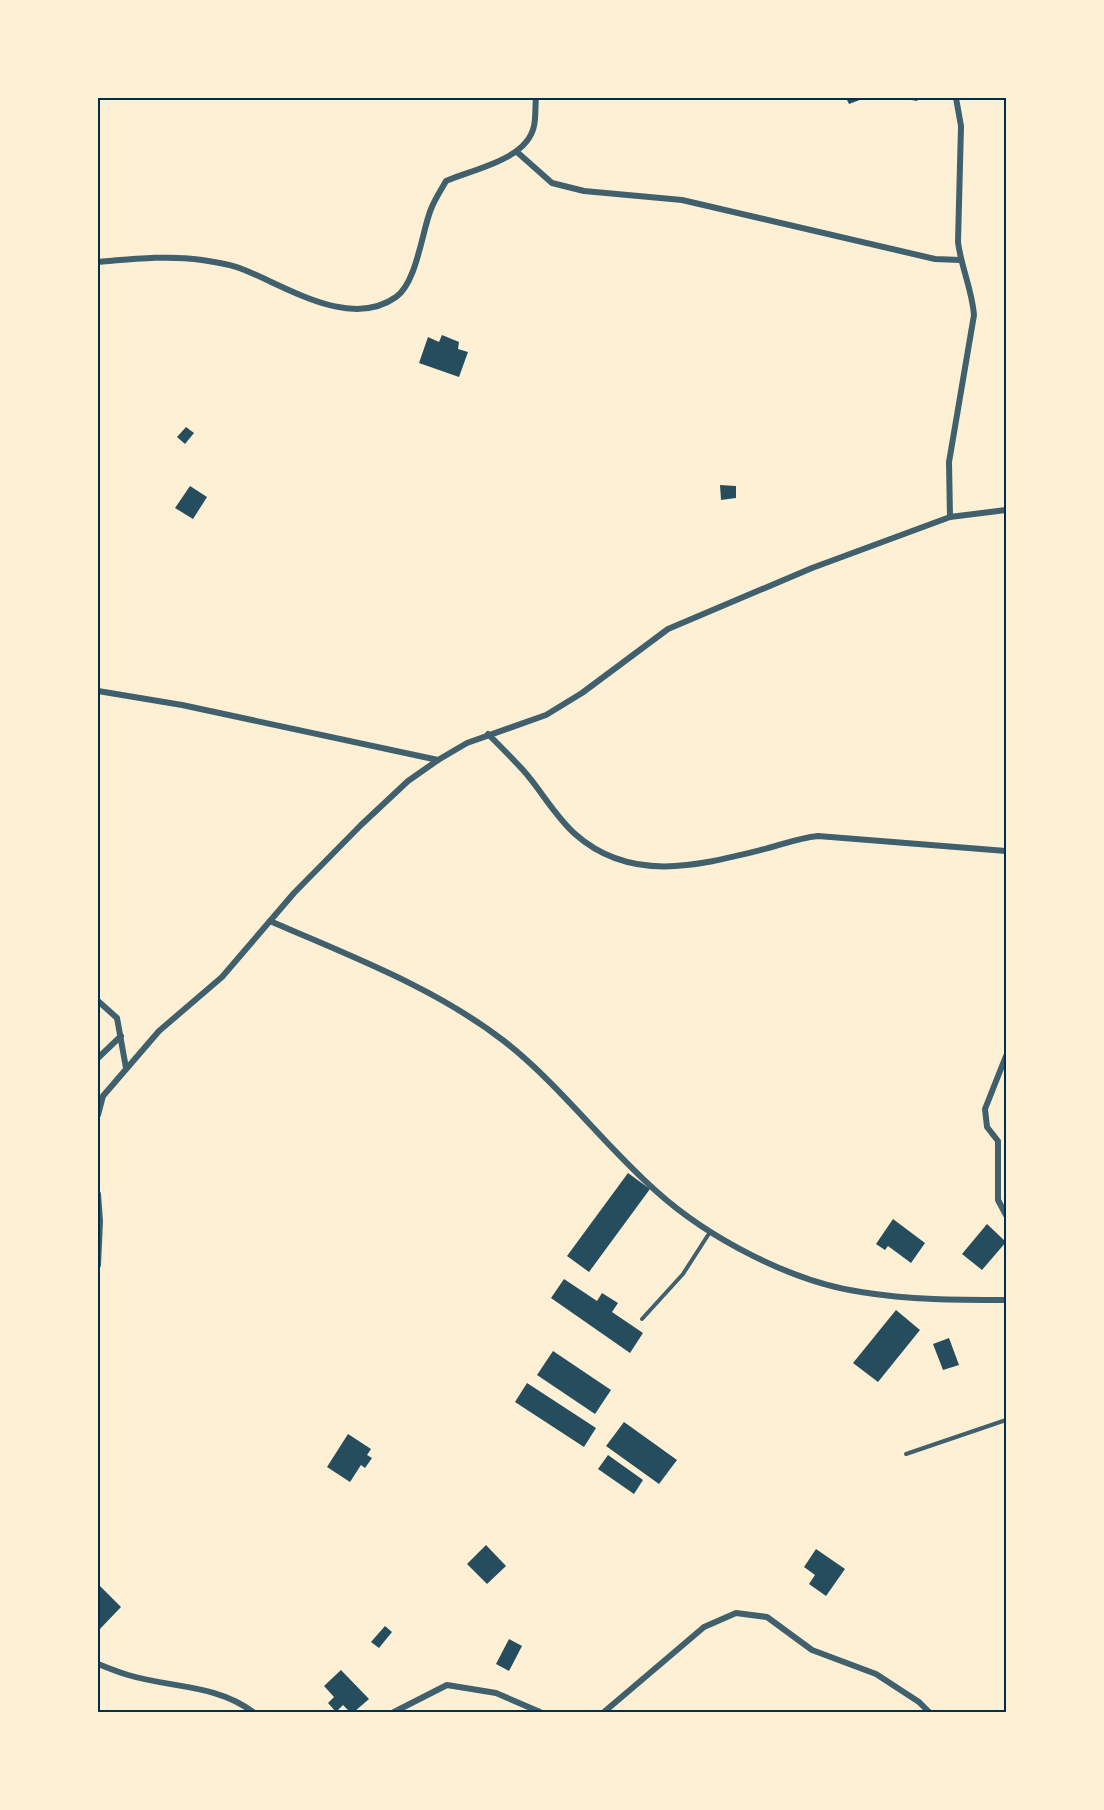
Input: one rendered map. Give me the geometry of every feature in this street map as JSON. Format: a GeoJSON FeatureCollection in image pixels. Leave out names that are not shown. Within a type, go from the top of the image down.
{"type":"FeatureCollection","features":[{"type":"Feature","properties":{"kind":"street"},"geometry":{"type":"LineString","coordinates":[[98,262],[139,258],[202,260],[241,268],[270,283],[336,307],[373,307],[398,296],[421,249],[430,210],[446,181],[472,169],[496,163],[517,152],[534,128],[536,98]]}},
{"type":"Feature","properties":{"kind":"street"},"geometry":{"type":"LineString","coordinates":[[950,517],[949,462],[974,315],[973,300],[960,260],[961,126],[956,98]]}},
{"type":"Feature","properties":{"kind":"street"},"geometry":{"type":"LineString","coordinates":[[517,152],[552,183],[563,186],[584,191],[682,200],[935,259],[960,260]]}},
{"type":"Feature","properties":{"kind":"street"},"geometry":{"type":"LineString","coordinates":[[98,1115],[103,1096],[159,1031],[222,977],[294,893],[361,825],[408,781],[438,760],[467,742],[546,715],[582,693],[668,629],[812,567],[950,517],[1006,510]]}},
{"type":"Feature","properties":{"kind":"street"},"geometry":{"type":"LineString","coordinates":[[98,691],[182,705],[438,760]]}},
{"type":"Feature","properties":{"kind":"street"},"geometry":{"type":"LineString","coordinates":[[488,734],[524,771],[575,834],[597,849],[623,861],[650,868],[691,864],[762,850],[799,838],[818,836],[1006,851]]}},
{"type":"Feature","properties":{"kind":"street"},"geometry":{"type":"LineString","coordinates":[[270,921],[408,982],[467,1015],[495,1035],[564,1096],[607,1143],[657,1192],[710,1232],[806,1278],[859,1292],[937,1299],[1006,1300]]}},
{"type":"Feature","properties":{"kind":"street"},"geometry":{"type":"LineString","coordinates":[[98,1001],[117,1018],[126,1068]]}},
{"type":"Feature","properties":{"kind":"street"},"geometry":{"type":"LineString","coordinates":[[98,1058],[121,1036]]}},
{"type":"Feature","properties":{"kind":"street"},"geometry":{"type":"LineString","coordinates":[[1006,1056],[985,1109],[987,1127],[998,1141],[998,1200],[1006,1215]]}},
{"type":"Feature","properties":{"kind":"street"},"geometry":{"type":"LineString","coordinates":[[98,1194],[100,1221],[98,1265]]}},
{"type":"Feature","properties":{"kind":"street"},"geometry":{"type":"LineString","coordinates":[[604,1713],[704,1628],[721,1618],[743,1612],[767,1617],[812,1650],[876,1674],[919,1702],[929,1713]]}},
{"type":"Feature","properties":{"kind":"street"},"geometry":{"type":"LineString","coordinates":[[98,1664],[130,1676],[218,1693],[237,1700],[253,1713]]}},
{"type":"Feature","properties":{"kind":"street"},"geometry":{"type":"LineString","coordinates":[[394,1713],[447,1685],[496,1693],[540,1713]]}},
{"type":"Feature","properties":{"kind":"lane"},"geometry":{"type":"LineString","coordinates":[[642,1318],[683,1274],[710,1232]]}},
{"type":"Feature","properties":{"kind":"lane"},"geometry":{"type":"LineString","coordinates":[[906,1454],[1006,1420]]}},
{"type":"Feature","properties":{"kind":"building"},"geometry":{"type":"Polygon","coordinates":[[[846,98],[865,98],[849,104],[846,98]]]}},
{"type":"Feature","properties":{"kind":"building"},"geometry":{"type":"Polygon","coordinates":[[[901,98],[919,98],[917,101],[901,98]]]}},
{"type":"Feature","properties":{"kind":"building"},"geometry":{"type":"Polygon","coordinates":[[[442,335],[459,342],[458,349],[468,352],[459,377],[419,363],[428,337],[439,342],[442,335]]]}},
{"type":"Feature","properties":{"kind":"building"},"geometry":{"type":"Polygon","coordinates":[[[186,427],[194,433],[185,444],[177,437],[186,427]]]}},
{"type":"Feature","properties":{"kind":"building"},"geometry":{"type":"Polygon","coordinates":[[[720,485],[736,486],[736,498],[721,500],[720,485]]]}},
{"type":"Feature","properties":{"kind":"building"},"geometry":{"type":"Polygon","coordinates":[[[190,486],[207,497],[193,519],[175,508],[190,486]]]}},
{"type":"Feature","properties":{"kind":"building"},"geometry":{"type":"Polygon","coordinates":[[[628,1173],[650,1189],[589,1272],[567,1256],[628,1173]]]}},
{"type":"Feature","properties":{"kind":"building"},"geometry":{"type":"Polygon","coordinates":[[[893,1219],[925,1243],[911,1263],[888,1246],[885,1250],[876,1244],[893,1219]]]}},
{"type":"Feature","properties":{"kind":"building"},"geometry":{"type":"Polygon","coordinates":[[[987,1224],[1006,1242],[982,1270],[962,1254],[987,1224]]]}},
{"type":"Feature","properties":{"kind":"building"},"geometry":{"type":"Polygon","coordinates":[[[564,1279],[597,1301],[602,1293],[618,1303],[612,1312],[643,1333],[630,1353],[551,1298],[564,1279]]]}},
{"type":"Feature","properties":{"kind":"building"},"geometry":{"type":"Polygon","coordinates":[[[896,1310],[920,1330],[878,1382],[853,1363],[896,1310]]]}},
{"type":"Feature","properties":{"kind":"building"},"geometry":{"type":"Polygon","coordinates":[[[949,1338],[959,1365],[943,1370],[933,1344],[949,1338]]]}},
{"type":"Feature","properties":{"kind":"building"},"geometry":{"type":"Polygon","coordinates":[[[553,1351],[611,1390],[595,1414],[537,1375],[553,1351]]]}},
{"type":"Feature","properties":{"kind":"building"},"geometry":{"type":"Polygon","coordinates":[[[527,1383],[596,1428],[584,1447],[515,1402],[527,1383]]]}},
{"type":"Feature","properties":{"kind":"building"},"geometry":{"type":"Polygon","coordinates":[[[624,1422],[677,1460],[659,1484],[606,1446],[624,1422]]]}},
{"type":"Feature","properties":{"kind":"building"},"geometry":{"type":"Polygon","coordinates":[[[348,1434],[371,1449],[367,1455],[372,1458],[365,1468],[361,1465],[350,1482],[327,1467],[348,1434]]]}},
{"type":"Feature","properties":{"kind":"building"},"geometry":{"type":"Polygon","coordinates":[[[608,1455],[643,1480],[634,1494],[598,1469],[608,1455]]]}},
{"type":"Feature","properties":{"kind":"building"},"geometry":{"type":"Polygon","coordinates":[[[486,1545],[506,1566],[487,1584],[467,1564],[486,1545]]]}},
{"type":"Feature","properties":{"kind":"building"},"geometry":{"type":"Polygon","coordinates":[[[816,1549],[845,1569],[826,1596],[809,1584],[815,1575],[804,1567],[816,1549]]]}},
{"type":"Feature","properties":{"kind":"building"},"geometry":{"type":"Polygon","coordinates":[[[98,1584],[121,1607],[98,1631],[98,1584]]]}},
{"type":"Feature","properties":{"kind":"building"},"geometry":{"type":"Polygon","coordinates":[[[385,1626],[392,1632],[379,1648],[371,1642],[385,1626]]]}},
{"type":"Feature","properties":{"kind":"building"},"geometry":{"type":"Polygon","coordinates":[[[509,1639],[522,1646],[509,1671],[496,1664],[509,1639]]]}},
{"type":"Feature","properties":{"kind":"building"},"geometry":{"type":"Polygon","coordinates":[[[341,1670],[369,1699],[354,1712],[350,1712],[343,1705],[336,1712],[328,1703],[334,1697],[324,1686],[341,1670]]]}}]}
